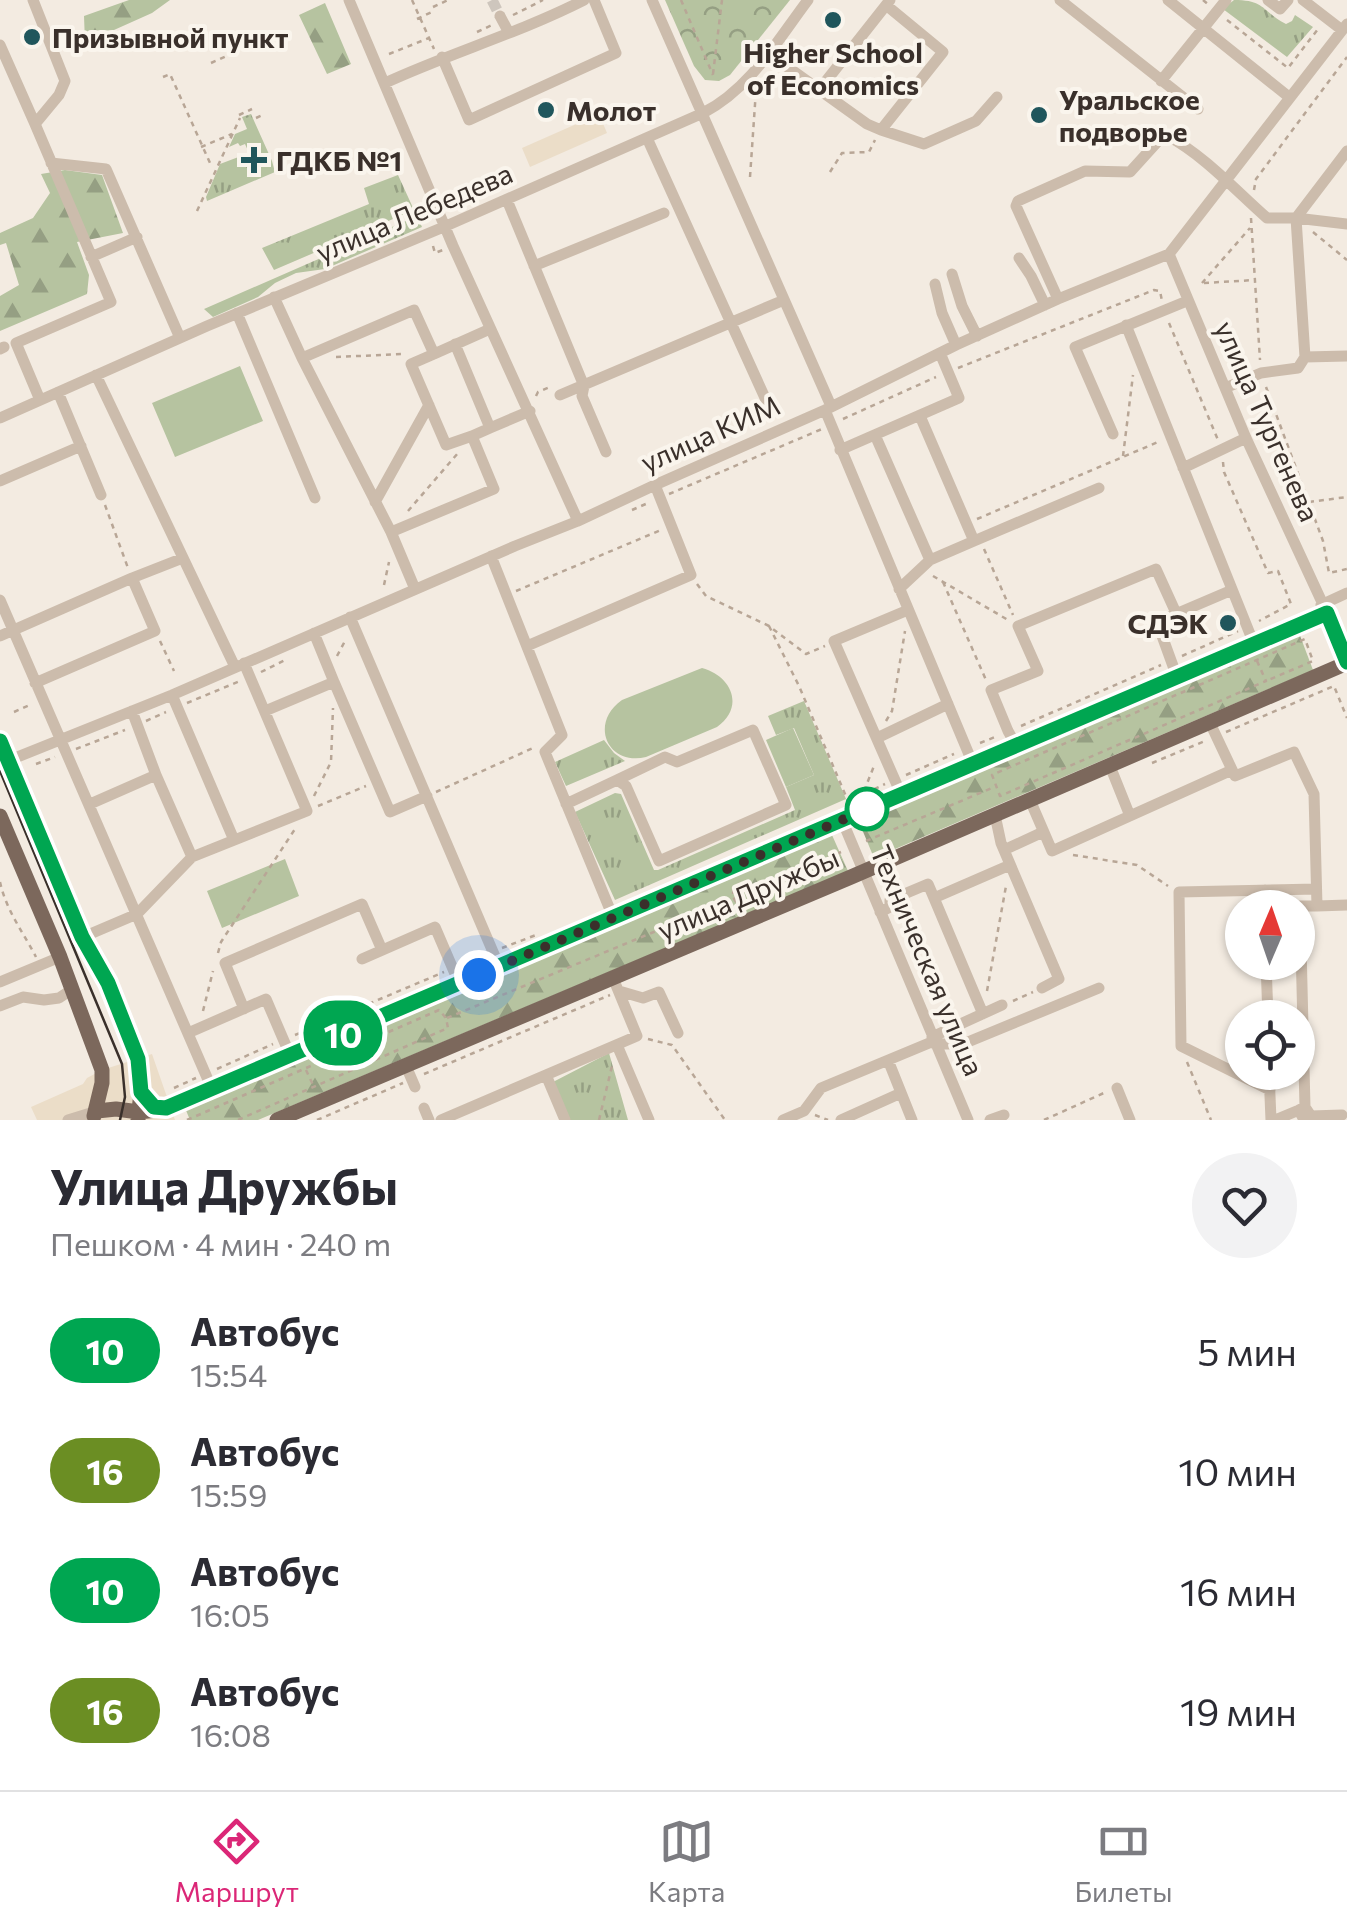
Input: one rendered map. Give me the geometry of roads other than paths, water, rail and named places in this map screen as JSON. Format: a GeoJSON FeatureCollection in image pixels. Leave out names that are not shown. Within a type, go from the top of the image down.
{"type":"FeatureCollection","features":[{"type":"Feature","properties":{"kind":"main road","name":"улица Дружбы"},"geometry":{"type":"LineString","coordinates":[[95,1115],[116,1109],[138,1116],[168,1114],[209,1081],[496,959],[614,917],[898,787],[1174,669],[1256,652],[1324,609]]}},
{"type":"Feature","properties":{"kind":"main road","name":"улица Тургенева"},"geometry":{"type":"LineString","coordinates":[[1324,609],[1347,663]]}},
{"type":"Feature","properties":{"kind":"main road","name":"улица Дружбы"},"geometry":{"type":"LineString","coordinates":[[277,1120],[309,1114],[406,1066],[616,984],[864,871],[1347,663]]}},
{"type":"Feature","properties":{"kind":"main road"},"geometry":{"type":"LineString","coordinates":[[0,742],[4,763],[82,937],[108,983],[138,1059],[138,1116]]}},
{"type":"Feature","properties":{"kind":"main road"},"geometry":{"type":"LineString","coordinates":[[0,816],[102,1070],[95,1115]]}},
{"type":"Feature","properties":{"kind":"main road"},"geometry":{"type":"LineString","coordinates":[[141,1092],[154,1107],[168,1114]]}},
{"type":"Feature","properties":{"kind":"street"},"geometry":{"type":"LineString","coordinates":[[34,0],[65,81],[36,124]]}},
{"type":"Feature","properties":{"kind":"street"},"geometry":{"type":"LineString","coordinates":[[349,0],[490,329],[578,521]]}},
{"type":"Feature","properties":{"kind":"street"},"geometry":{"type":"LineString","coordinates":[[384,83],[584,0]]}},
{"type":"Feature","properties":{"kind":"street"},"geometry":{"type":"LineString","coordinates":[[440,58],[469,120],[616,53],[594,0]]}},
{"type":"Feature","properties":{"kind":"street"},"geometry":{"type":"LineString","coordinates":[[652,0],[784,300],[828,408],[840,450],[970,756]]}},
{"type":"Feature","properties":{"kind":"street","name":"улица Лебедева"},"geometry":{"type":"LineString","coordinates":[[0,418],[703,114],[734,94],[808,0]]}},
{"type":"Feature","properties":{"kind":"street"},"geometry":{"type":"LineString","coordinates":[[1060,0],[1198,110]]}},
{"type":"Feature","properties":{"kind":"street"},"geometry":{"type":"LineString","coordinates":[[1168,0],[1289,97]]}},
{"type":"Feature","properties":{"kind":"street"},"geometry":{"type":"LineString","coordinates":[[1161,81],[1226,0]]}},
{"type":"Feature","properties":{"kind":"street"},"geometry":{"type":"LineString","coordinates":[[1268,0],[1280,9],[1288,0]]}},
{"type":"Feature","properties":{"kind":"street"},"geometry":{"type":"LineString","coordinates":[[1302,0],[1344,27]]}},
{"type":"Feature","properties":{"kind":"street"},"geometry":{"type":"LineString","coordinates":[[820,90],[888,3],[943,52],[881,130]]}},
{"type":"Feature","properties":{"kind":"street"},"geometry":{"type":"LineString","coordinates":[[500,16],[509,33]]}},
{"type":"Feature","properties":{"kind":"street","name":"улица КИМ"},"geometry":{"type":"LineString","coordinates":[[4,763],[314,633],[353,622],[415,589],[578,521],[828,408],[940,352],[1169,254],[1344,27]]}},
{"type":"Feature","properties":{"kind":"street"},"geometry":{"type":"LineString","coordinates":[[0,45],[110,302],[16,343],[40,400]]}},
{"type":"Feature","properties":{"kind":"street"},"geometry":{"type":"LineString","coordinates":[[768,53],[868,124],[924,144],[976,121],[997,97]]}},
{"type":"Feature","properties":{"kind":"street"},"geometry":{"type":"LineString","coordinates":[[1058,300],[1016,206],[1018,201],[1086,171],[1130,172],[1159,140],[1168,136],[1228,180],[1267,218],[1347,224]]}},
{"type":"Feature","properties":{"kind":"street"},"geometry":{"type":"LineString","coordinates":[[647,138],[770,411]]}},
{"type":"Feature","properties":{"kind":"street"},"geometry":{"type":"LineString","coordinates":[[1225,388],[1261,373],[1298,368],[1305,357],[1296,218],[1347,152]]}},
{"type":"Feature","properties":{"kind":"street"},"geometry":{"type":"LineString","coordinates":[[51,163],[106,169],[180,338]]}},
{"type":"Feature","properties":{"kind":"street"},"geometry":{"type":"LineString","coordinates":[[507,200],[584,386],[582,396],[606,452]]}},
{"type":"Feature","properties":{"kind":"street"},"geometry":{"type":"LineString","coordinates":[[534,266],[664,212]]}},
{"type":"Feature","properties":{"kind":"street"},"geometry":{"type":"LineString","coordinates":[[91,256],[137,237]]}},
{"type":"Feature","properties":{"kind":"street","name":"улица Тургенева"},"geometry":{"type":"LineString","coordinates":[[1169,254],[1246,438],[1324,609]]}},
{"type":"Feature","properties":{"kind":"street"},"geometry":{"type":"LineString","coordinates":[[1019,258],[1045,305]]}},
{"type":"Feature","properties":{"kind":"street"},"geometry":{"type":"LineString","coordinates":[[952,274],[976,336]]}},
{"type":"Feature","properties":{"kind":"street"},"geometry":{"type":"LineString","coordinates":[[935,284],[956,345]]}},
{"type":"Feature","properties":{"kind":"street"},"geometry":{"type":"LineString","coordinates":[[274,297],[415,589]]}},
{"type":"Feature","properties":{"kind":"street"},"geometry":{"type":"LineString","coordinates":[[560,396],[784,300]]}},
{"type":"Feature","properties":{"kind":"street"},"geometry":{"type":"LineString","coordinates":[[1113,434],[1074,348],[1187,301]]}},
{"type":"Feature","properties":{"kind":"street"},"geometry":{"type":"LineString","coordinates":[[302,358],[414,310],[434,354]]}},
{"type":"Feature","properties":{"kind":"street"},"geometry":{"type":"LineString","coordinates":[[238,313],[316,498]]}},
{"type":"Feature","properties":{"kind":"street"},"geometry":{"type":"LineString","coordinates":[[1126,326],[1256,652]]}},
{"type":"Feature","properties":{"kind":"street"},"geometry":{"type":"LineString","coordinates":[[490,329],[411,364],[446,445],[530,411]]}},
{"type":"Feature","properties":{"kind":"street"},"geometry":{"type":"LineString","coordinates":[[456,344],[490,428]]}},
{"type":"Feature","properties":{"kind":"street"},"geometry":{"type":"LineString","coordinates":[[840,450],[959,398],[940,352]]}},
{"type":"Feature","properties":{"kind":"street"},"geometry":{"type":"LineString","coordinates":[[1305,357],[1347,356]]}},
{"type":"Feature","properties":{"kind":"street"},"geometry":{"type":"LineString","coordinates":[[82,937],[137,914],[192,857],[307,811],[265,711],[183,558],[96,375]]}},
{"type":"Feature","properties":{"kind":"street"},"geometry":{"type":"LineString","coordinates":[[58,392],[101,494]]}},
{"type":"Feature","properties":{"kind":"street"},"geometry":{"type":"LineString","coordinates":[[375,502],[429,405]]}},
{"type":"Feature","properties":{"kind":"street"},"geometry":{"type":"LineString","coordinates":[[920,416],[966,524],[977,540]]}},
{"type":"Feature","properties":{"kind":"street"},"geometry":{"type":"LineString","coordinates":[[875,435],[926,564]]}},
{"type":"Feature","properties":{"kind":"street"},"geometry":{"type":"LineString","coordinates":[[392,536],[494,489],[472,436]]}},
{"type":"Feature","properties":{"kind":"street"},"geometry":{"type":"LineString","coordinates":[[1183,468],[1246,438]]}},
{"type":"Feature","properties":{"kind":"street"},"geometry":{"type":"LineString","coordinates":[[0,481],[81,446]]}},
{"type":"Feature","properties":{"kind":"street"},"geometry":{"type":"LineString","coordinates":[[527,646],[691,575],[655,484]]}},
{"type":"Feature","properties":{"kind":"street"},"geometry":{"type":"LineString","coordinates":[[899,589],[926,564],[1099,488]]}},
{"type":"Feature","properties":{"kind":"street"},"geometry":{"type":"LineString","coordinates":[[491,556],[562,735],[545,752],[614,917]]}},
{"type":"Feature","properties":{"kind":"street"},"geometry":{"type":"LineString","coordinates":[[0,636],[183,558]]}},
{"type":"Feature","properties":{"kind":"street"},"geometry":{"type":"LineString","coordinates":[[1012,738],[991,690],[1038,671],[1018,626],[1156,569],[1176,613]]}},
{"type":"Feature","properties":{"kind":"street"},"geometry":{"type":"LineString","coordinates":[[36,684],[155,630],[132,578]]}},
{"type":"Feature","properties":{"kind":"street"},"geometry":{"type":"LineString","coordinates":[[1174,669],[1157,622],[1232,590]]}},
{"type":"Feature","properties":{"kind":"street"},"geometry":{"type":"LineString","coordinates":[[1324,609],[1347,593]]}},
{"type":"Feature","properties":{"kind":"street"},"geometry":{"type":"LineString","coordinates":[[0,600],[209,1081]]}},
{"type":"Feature","properties":{"kind":"street"},"geometry":{"type":"LineString","coordinates":[[898,787],[834,642],[908,610]]}},
{"type":"Feature","properties":{"kind":"street"},"geometry":{"type":"LineString","coordinates":[[353,622],[496,959]]}},
{"type":"Feature","properties":{"kind":"street"},"geometry":{"type":"LineString","coordinates":[[314,633],[387,813],[427,796]]}},
{"type":"Feature","properties":{"kind":"street"},"geometry":{"type":"LineString","coordinates":[[265,711],[332,678]]}},
{"type":"Feature","properties":{"kind":"street"},"geometry":{"type":"LineString","coordinates":[[172,695],[234,840]]}},
{"type":"Feature","properties":{"kind":"street"},"geometry":{"type":"LineString","coordinates":[[877,738],[948,704]]}},
{"type":"Feature","properties":{"kind":"street"},"geometry":{"type":"LineString","coordinates":[[132,711],[192,857]]}},
{"type":"Feature","properties":{"kind":"street"},"geometry":{"type":"LineString","coordinates":[[1210,723],[1235,776],[1294,752],[1314,794],[1317,906]]}},
{"type":"Feature","properties":{"kind":"street"},"geometry":{"type":"LineString","coordinates":[[566,804],[665,757],[677,762],[753,730],[786,805],[659,861],[626,786],[617,780]]}},
{"type":"Feature","properties":{"kind":"street"},"geometry":{"type":"LineString","coordinates":[[1110,766],[1130,816]]}},
{"type":"Feature","properties":{"kind":"street"},"geometry":{"type":"LineString","coordinates":[[1030,800],[1052,851],[1232,770]]}},
{"type":"Feature","properties":{"kind":"street"},"geometry":{"type":"LineString","coordinates":[[90,804],[156,775]]}},
{"type":"Feature","properties":{"kind":"street","name":"Техническая улица"},"geometry":{"type":"LineString","coordinates":[[840,813],[968,1120]]}},
{"type":"Feature","properties":{"kind":"street"},"geometry":{"type":"LineString","coordinates":[[995,815],[1004,850],[1059,979],[1042,988]]}},
{"type":"Feature","properties":{"kind":"street"},"geometry":{"type":"LineString","coordinates":[[1004,850],[1043,832]]}},
{"type":"Feature","properties":{"kind":"street"},"geometry":{"type":"LineString","coordinates":[[934,898],[1010,864]]}},
{"type":"Feature","properties":{"kind":"street"},"geometry":{"type":"LineString","coordinates":[[880,912],[890,907],[890,900],[928,884],[983,1014]]}},
{"type":"Feature","properties":{"kind":"street"},"geometry":{"type":"LineString","coordinates":[[1265,890],[1316,889]]}},
{"type":"Feature","properties":{"kind":"street"},"geometry":{"type":"LineString","coordinates":[[1225,891],[1178,892],[1181,1046],[1225,1068]]}},
{"type":"Feature","properties":{"kind":"street"},"geometry":{"type":"LineString","coordinates":[[244,1009],[225,963],[362,904],[382,950]]}},
{"type":"Feature","properties":{"kind":"street"},"geometry":{"type":"LineString","coordinates":[[1303,1112],[1300,906],[1347,905]]}},
{"type":"Feature","properties":{"kind":"street"},"geometry":{"type":"LineString","coordinates":[[362,959],[435,928],[456,976]]}},
{"type":"Feature","properties":{"kind":"street"},"geometry":{"type":"LineString","coordinates":[[0,982],[60,958]]}},
{"type":"Feature","properties":{"kind":"street"},"geometry":{"type":"LineString","coordinates":[[616,984],[643,998],[659,992],[678,1033]]}},
{"type":"Feature","properties":{"kind":"street"},"geometry":{"type":"LineString","coordinates":[[442,1120],[637,1036],[616,984]]}},
{"type":"Feature","properties":{"kind":"street"},"geometry":{"type":"LineString","coordinates":[[934,1041],[964,1044],[1099,988]]}},
{"type":"Feature","properties":{"kind":"street"},"geometry":{"type":"LineString","coordinates":[[0,1006],[23,997],[59,998],[71,990]]}},
{"type":"Feature","properties":{"kind":"street"},"geometry":{"type":"LineString","coordinates":[[188,1033],[266,1000],[287,1048]]}},
{"type":"Feature","properties":{"kind":"street"},"geometry":{"type":"LineString","coordinates":[[783,1120],[804,1111],[821,1088],[934,1041],[1002,1006]]}},
{"type":"Feature","properties":{"kind":"street"},"geometry":{"type":"LineString","coordinates":[[617,1045],[648,1120]]}},
{"type":"Feature","properties":{"kind":"street"},"geometry":{"type":"LineString","coordinates":[[888,1060],[912,1120]]}},
{"type":"Feature","properties":{"kind":"street"},"geometry":{"type":"LineString","coordinates":[[406,1066],[415,1087]]}},
{"type":"Feature","properties":{"kind":"street"},"geometry":{"type":"LineString","coordinates":[[546,1075],[565,1120]]}},
{"type":"Feature","properties":{"kind":"street"},"geometry":{"type":"LineString","coordinates":[[1116,1088],[1130,1120]]}},
{"type":"Feature","properties":{"kind":"street"},"geometry":{"type":"LineString","coordinates":[[1270,1090],[1273,1120],[1303,1112],[1311,1116],[1342,1115]]}},
{"type":"Feature","properties":{"kind":"street"},"geometry":{"type":"LineString","coordinates":[[841,1120],[901,1093]]}},
{"type":"Feature","properties":{"kind":"street"},"geometry":{"type":"LineString","coordinates":[[990,1120],[1004,1114]]}},
{"type":"Feature","properties":{"kind":"street"},"geometry":{"type":"LineString","coordinates":[[68,1120],[95,1115]]}},
{"type":"Feature","properties":{"kind":"tunnel"},"geometry":{"type":"LineString","coordinates":[[492,0],[500,16]]}},
{"type":"Feature","properties":{"kind":"tram line"},"geometry":{"type":"LineString","coordinates":[[0,771],[122,1064],[125,1097],[120,1120]]}},
{"type":"Feature","properties":{"kind":"place","name":"Higher School of Economics"},"geometry":{"type":"Point","coordinates":[833,20]}},
{"type":"Feature","properties":{"kind":"place","name":"Призывной пункт"},"geometry":{"type":"Point","coordinates":[32,37]}},
{"type":"Feature","properties":{"kind":"place","name":"Молот"},"geometry":{"type":"Point","coordinates":[546,110]}},
{"type":"Feature","properties":{"kind":"place","name":"Уральское подворье"},"geometry":{"type":"Point","coordinates":[1039,115]}},
{"type":"Feature","properties":{"kind":"place","name":"ГДКБ №1"},"geometry":{"type":"Point","coordinates":[254,160]}},
{"type":"Feature","properties":{"kind":"place","name":"СДЭК"},"geometry":{"type":"Point","coordinates":[1228,623]}}]}
